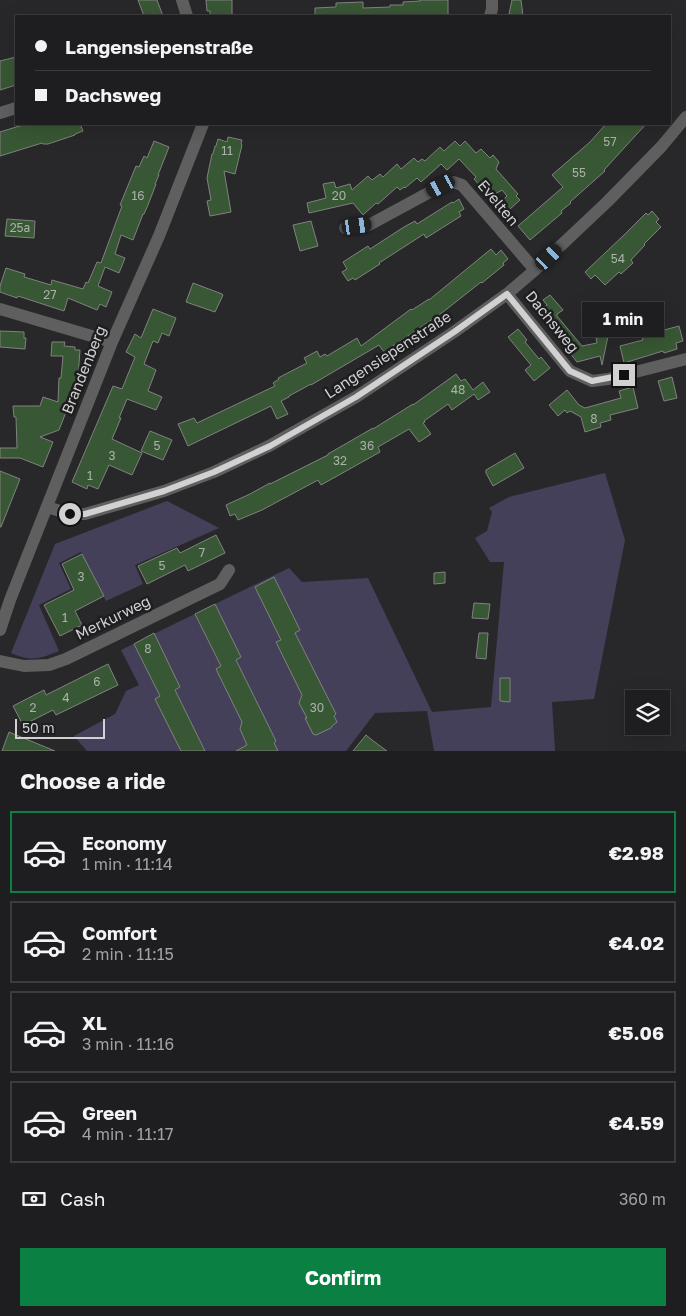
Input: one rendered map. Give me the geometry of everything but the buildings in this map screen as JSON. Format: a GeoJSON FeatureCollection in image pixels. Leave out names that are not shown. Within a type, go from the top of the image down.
{"type":"FeatureCollection","features":[{"type":"Feature","properties":{"kind":"street"},"geometry":{"type":"LineString","coordinates":[[182,0],[188,15]]}},
{"type":"Feature","properties":{"kind":"street"},"geometry":{"type":"LineString","coordinates":[[490,15],[492,0]]}},
{"type":"Feature","properties":{"kind":"street"},"geometry":{"type":"LineString","coordinates":[[0,113],[15,108]]}},
{"type":"Feature","properties":{"kind":"street","name":"Langensiepenstraße"},"geometry":{"type":"LineString","coordinates":[[47,507],[70,514],[85,514],[164,491],[214,472],[270,446],[356,397],[454,332],[507,294],[607,202],[661,147],[686,117]]}},
{"type":"Feature","properties":{"kind":"street","name":"Brandenberg"},"geometry":{"type":"LineString","coordinates":[[0,630],[5,597],[47,507],[112,342],[160,236],[204,125]]}},
{"type":"Feature","properties":{"kind":"street","name":"Evelten"},"geometry":{"type":"LineString","coordinates":[[345,228],[369,225],[441,186],[453,182],[462,185],[535,270]]}},
{"type":"Feature","properties":{"kind":"street","name":"Dachsweg"},"geometry":{"type":"LineString","coordinates":[[507,294],[570,371],[592,381],[608,379],[686,360]]}},
{"type":"Feature","properties":{"kind":"street"},"geometry":{"type":"LineString","coordinates":[[0,309],[112,342]]}},
{"type":"Feature","properties":{"kind":"street","name":"Merkurweg"},"geometry":{"type":"LineString","coordinates":[[0,661],[24,666],[48,665],[66,659],[220,584],[229,570]]}},
{"type":"Feature","properties":{"kind":"shaded area"},"geometry":{"type":"Polygon","coordinates":[[[605,473],[625,540],[594,699],[552,702],[555,751],[434,751],[427,711],[375,713],[346,751],[87,751],[74,736],[115,714],[126,691],[139,685],[121,650],[289,568],[302,582],[368,578],[432,712],[491,707],[504,562],[490,562],[475,538],[487,531],[492,512],[489,508],[509,497],[605,473]]]}},
{"type":"Feature","properties":{"kind":"shaded area"},"geometry":{"type":"Polygon","coordinates":[[[167,501],[219,528],[135,565],[143,584],[106,601],[81,552],[59,563],[71,589],[39,605],[59,651],[35,658],[25,658],[11,653],[55,544],[167,501]]]}},
{"type":"Feature","properties":{"kind":"route"},"geometry":{"type":"LineString","coordinates":[[70,514],[85,514],[164,491],[214,472],[270,446],[356,397],[454,332],[507,294],[570,371],[592,381],[624,375]]}}]}
